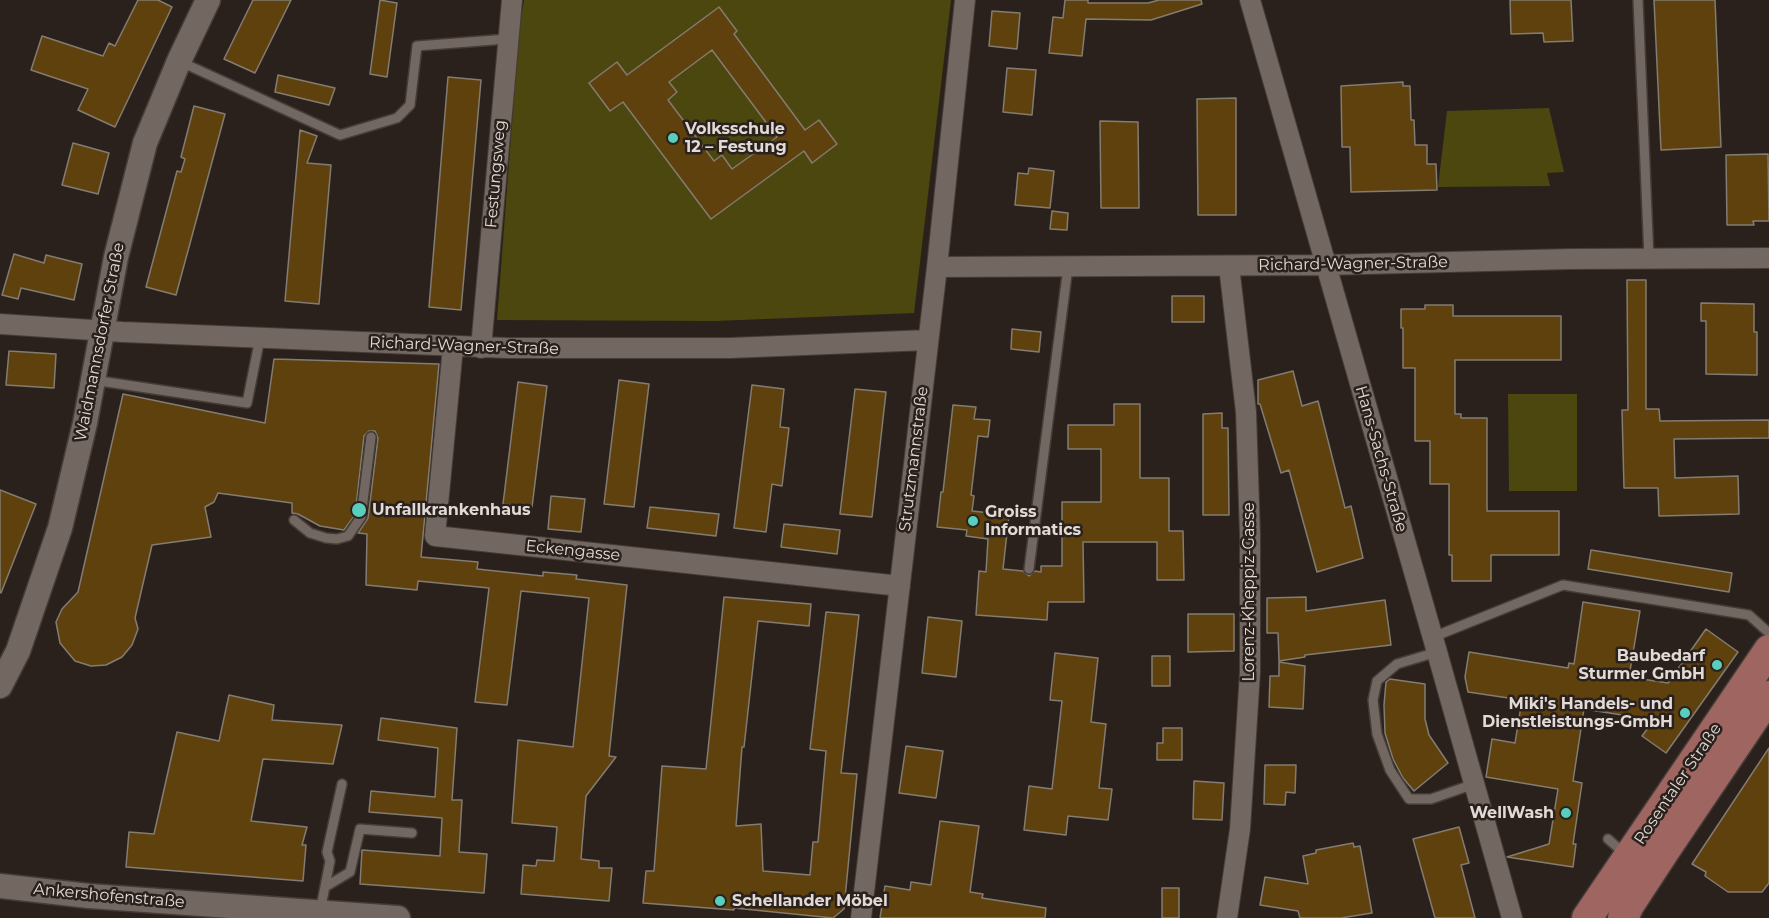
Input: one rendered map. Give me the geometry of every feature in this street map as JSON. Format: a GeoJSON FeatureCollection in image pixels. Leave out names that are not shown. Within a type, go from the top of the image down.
{"type":"FeatureCollection","features":[{"type":"Feature","properties":{"kind":"main road","name":"Rosentaler Straße"},"geometry":{"type":"LineString","coordinates":[[1587,918],[1618,848],[1769,650]]}},
{"type":"Feature","properties":{"kind":"main road","name":"Rosentaler Straße"},"geometry":{"type":"LineString","coordinates":[[1623,918],[1665,850],[1769,696]]}},
{"type":"Feature","properties":{"kind":"street","name":"Waidmannsdorfer Straße"},"geometry":{"type":"LineString","coordinates":[[0,686],[18,651],[60,528],[86,423],[121,235],[145,143],[179,61],[208,0]]}},
{"type":"Feature","properties":{"kind":"street","name":"Festungsweg"},"geometry":{"type":"LineString","coordinates":[[481,348],[512,0]]}},
{"type":"Feature","properties":{"kind":"street","name":"Strutzmannstraße"},"geometry":{"type":"LineString","coordinates":[[861,918],[937,267],[965,0]]}},
{"type":"Feature","properties":{"kind":"street","name":"Hans-Sachs-Straße"},"geometry":{"type":"LineString","coordinates":[[1250,0],[1512,918]]}},
{"type":"Feature","properties":{"kind":"street","name":"Richard-Wagner-Straße"},"geometry":{"type":"LineString","coordinates":[[937,267],[1325,265],[1769,258]]}},
{"type":"Feature","properties":{"kind":"street","name":"Lorenz-Kheppiz-Gasse"},"geometry":{"type":"LineString","coordinates":[[1227,918],[1239,839],[1250,672],[1250,535],[1246,412],[1229,266]]}},
{"type":"Feature","properties":{"kind":"street","name":"Richard-Wagner-Straße"},"geometry":{"type":"LineString","coordinates":[[0,324],[102,331],[481,348],[730,348],[928,340]]}},
{"type":"Feature","properties":{"kind":"street","name":"Eckengasse"},"geometry":{"type":"LineString","coordinates":[[453,347],[435,536],[900,586]]}},
{"type":"Feature","properties":{"kind":"street","name":"Ankershofenstraße"},"geometry":{"type":"LineString","coordinates":[[0,886],[89,896],[308,914],[398,918]]}},
{"type":"Feature","properties":{"kind":"lane"},"geometry":{"type":"LineString","coordinates":[[1638,0],[1649,259]]}},
{"type":"Feature","properties":{"kind":"lane"},"geometry":{"type":"LineString","coordinates":[[179,61],[340,135],[397,118],[410,105],[417,46],[507,39]]}},
{"type":"Feature","properties":{"kind":"lane"},"geometry":{"type":"LineString","coordinates":[[1029,569],[1068,267]]}},
{"type":"Feature","properties":{"kind":"lane"},"geometry":{"type":"LineString","coordinates":[[93,380],[247,403],[260,338]]}},
{"type":"Feature","properties":{"kind":"lane"},"geometry":{"type":"LineString","coordinates":[[294,520],[310,533],[326,538],[338,539],[348,536],[362,517],[371,437]]}},
{"type":"Feature","properties":{"kind":"lane"},"geometry":{"type":"LineString","coordinates":[[1474,784],[1431,799],[1409,799],[1390,770],[1377,734],[1373,700],[1377,681],[1397,664],[1563,585],[1749,615],[1769,633]]}},
{"type":"Feature","properties":{"kind":"lane"},"geometry":{"type":"LineString","coordinates":[[308,914],[325,887],[330,861],[327,852],[342,784]]}},
{"type":"Feature","properties":{"kind":"lane"},"geometry":{"type":"LineString","coordinates":[[325,887],[350,872],[360,829],[412,833]]}},
{"type":"Feature","properties":{"kind":"shaded area"},"geometry":{"type":"Polygon","coordinates":[[[524,0],[951,0],[914,313],[715,321],[497,320],[519,32],[524,0]]]}},
{"type":"Feature","properties":{"kind":"shaded area"},"geometry":{"type":"Polygon","coordinates":[[[1549,108],[1564,172],[1547,173],[1550,186],[1438,187],[1447,111],[1549,108]]]}},
{"type":"Feature","properties":{"kind":"shaded area"},"geometry":{"type":"Polygon","coordinates":[[[1508,394],[1577,394],[1577,491],[1509,491],[1508,394]]]}},
{"type":"Feature","properties":{"kind":"building"},"geometry":{"type":"Polygon","coordinates":[[[138,0],[158,0],[172,7],[115,127],[78,110],[88,89],[31,70],[42,36],[103,56],[109,43],[115,46],[138,0]]]}},
{"type":"Feature","properties":{"kind":"building"},"geometry":{"type":"Polygon","coordinates":[[[253,0],[291,0],[255,73],[224,59],[253,0]]]}},
{"type":"Feature","properties":{"kind":"building"},"geometry":{"type":"Polygon","coordinates":[[[380,0],[397,3],[387,77],[370,74],[380,0]]]}},
{"type":"Feature","properties":{"kind":"building"},"geometry":{"type":"Polygon","coordinates":[[[1065,0],[1088,0],[1088,3],[1148,3],[1159,0],[1201,0],[1202,4],[1151,20],[1086,19],[1082,56],[1049,53],[1053,17],[1063,18],[1065,0]]]}},
{"type":"Feature","properties":{"kind":"building"},"geometry":{"type":"Polygon","coordinates":[[[1510,0],[1571,0],[1573,41],[1544,42],[1543,33],[1511,34],[1510,0]]]}},
{"type":"Feature","properties":{"kind":"building"},"geometry":{"type":"Polygon","coordinates":[[[1654,0],[1715,0],[1721,147],[1661,150],[1654,0]]]}},
{"type":"Feature","properties":{"kind":"building"},"geometry":{"type":"Polygon","coordinates":[[[719,7],[737,31],[734,34],[805,130],[819,120],[837,144],[812,163],[804,151],[711,219],[623,102],[610,111],[589,83],[617,62],[627,75],[719,7]],[[712,50],[669,82],[677,92],[668,100],[714,161],[722,155],[732,169],[777,137],[712,50]]]}},
{"type":"Feature","properties":{"kind":"building"},"geometry":{"type":"Polygon","coordinates":[[[992,11],[1020,13],[1017,49],[989,46],[992,11]]]}},
{"type":"Feature","properties":{"kind":"building"},"geometry":{"type":"Polygon","coordinates":[[[1007,68],[1036,70],[1032,115],[1003,112],[1007,68]]]}},
{"type":"Feature","properties":{"kind":"building"},"geometry":{"type":"Polygon","coordinates":[[[278,75],[335,88],[329,105],[275,92],[278,75]]]}},
{"type":"Feature","properties":{"kind":"building"},"geometry":{"type":"Polygon","coordinates":[[[448,77],[481,80],[461,310],[429,307],[448,77]]]}},
{"type":"Feature","properties":{"kind":"building"},"geometry":{"type":"Polygon","coordinates":[[[1403,82],[1403,86],[1410,86],[1411,120],[1414,120],[1415,145],[1427,145],[1427,164],[1436,164],[1437,190],[1351,192],[1350,147],[1342,147],[1341,86],[1403,82]]]}},
{"type":"Feature","properties":{"kind":"building"},"geometry":{"type":"Polygon","coordinates":[[[1236,98],[1236,215],[1198,215],[1197,99],[1236,98]]]}},
{"type":"Feature","properties":{"kind":"building"},"geometry":{"type":"Polygon","coordinates":[[[194,106],[225,114],[176,295],[146,287],[177,171],[181,172],[185,159],[181,157],[194,106]]]}},
{"type":"Feature","properties":{"kind":"building"},"geometry":{"type":"Polygon","coordinates":[[[1100,121],[1138,122],[1139,208],[1101,208],[1100,121]]]}},
{"type":"Feature","properties":{"kind":"building"},"geometry":{"type":"Polygon","coordinates":[[[300,130],[317,136],[307,163],[331,165],[319,304],[285,301],[300,130]]]}},
{"type":"Feature","properties":{"kind":"building"},"geometry":{"type":"Polygon","coordinates":[[[73,143],[109,153],[98,194],[62,185],[73,143]]]}},
{"type":"Feature","properties":{"kind":"building"},"geometry":{"type":"Polygon","coordinates":[[[1768,154],[1769,221],[1753,221],[1754,225],[1727,225],[1726,155],[1768,154]]]}},
{"type":"Feature","properties":{"kind":"building"},"geometry":{"type":"Polygon","coordinates":[[[1029,168],[1054,171],[1050,208],[1015,205],[1018,173],[1028,174],[1029,168]]]}},
{"type":"Feature","properties":{"kind":"building"},"geometry":{"type":"Polygon","coordinates":[[[1052,211],[1068,213],[1067,230],[1050,229],[1052,211]]]}},
{"type":"Feature","properties":{"kind":"building"},"geometry":{"type":"Polygon","coordinates":[[[14,254],[44,263],[46,255],[82,264],[74,300],[21,288],[18,299],[2,295],[14,254]]]}},
{"type":"Feature","properties":{"kind":"building"},"geometry":{"type":"Polygon","coordinates":[[[1627,280],[1646,280],[1646,409],[1659,409],[1660,421],[1769,420],[1769,438],[1674,439],[1675,478],[1738,476],[1739,514],[1659,516],[1658,488],[1624,488],[1622,410],[1628,410],[1627,280]]]}},
{"type":"Feature","properties":{"kind":"building"},"geometry":{"type":"Polygon","coordinates":[[[1172,296],[1204,296],[1204,322],[1172,322],[1172,296]]]}},
{"type":"Feature","properties":{"kind":"building"},"geometry":{"type":"Polygon","coordinates":[[[1701,303],[1754,304],[1754,332],[1757,332],[1757,375],[1706,374],[1706,321],[1701,321],[1701,303]]]}},
{"type":"Feature","properties":{"kind":"building"},"geometry":{"type":"Polygon","coordinates":[[[1425,305],[1453,305],[1453,316],[1561,316],[1561,360],[1455,360],[1455,414],[1461,414],[1461,418],[1487,418],[1487,511],[1559,511],[1559,555],[1491,555],[1491,581],[1452,581],[1452,555],[1449,555],[1449,484],[1430,484],[1430,441],[1415,441],[1415,368],[1403,368],[1401,309],[1425,309],[1425,305]]]}},
{"type":"Feature","properties":{"kind":"building"},"geometry":{"type":"Polygon","coordinates":[[[1012,329],[1041,332],[1039,352],[1011,349],[1012,329]]]}},
{"type":"Feature","properties":{"kind":"building"},"geometry":{"type":"Polygon","coordinates":[[[9,351],[56,354],[54,388],[6,385],[9,351]]]}},
{"type":"Feature","properties":{"kind":"building","name":"Unfallkrankenhaus"},"geometry":{"type":"Polygon","coordinates":[[[274,359],[439,364],[421,557],[478,562],[477,569],[543,576],[543,572],[577,575],[576,579],[627,585],[609,756],[616,757],[586,796],[581,859],[599,861],[599,868],[612,868],[609,901],[521,894],[523,865],[536,866],[537,860],[554,861],[557,827],[512,823],[518,740],[573,747],[589,598],[521,591],[507,705],[475,702],[489,588],[418,581],[417,590],[366,585],[367,534],[358,533],[368,518],[378,438],[375,431],[369,431],[364,436],[355,515],[344,530],[320,526],[292,513],[292,503],[218,493],[214,502],[205,507],[211,537],[152,545],[135,618],[138,629],[132,645],[122,657],[106,665],[91,666],[75,661],[60,643],[56,622],[62,609],[78,592],[123,394],[265,423],[274,359]]]}},
{"type":"Feature","properties":{"kind":"building"},"geometry":{"type":"Polygon","coordinates":[[[1293,371],[1302,406],[1318,401],[1345,508],[1351,506],[1363,558],[1317,572],[1289,470],[1281,473],[1260,404],[1258,404],[1258,380],[1293,371]]]}},
{"type":"Feature","properties":{"kind":"building"},"geometry":{"type":"Polygon","coordinates":[[[619,380],[649,384],[634,507],[604,504],[619,380]]]}},
{"type":"Feature","properties":{"kind":"building"},"geometry":{"type":"Polygon","coordinates":[[[518,382],[547,386],[532,507],[503,504],[518,382]]]}},
{"type":"Feature","properties":{"kind":"building"},"geometry":{"type":"Polygon","coordinates":[[[752,385],[784,389],[780,427],[789,428],[782,486],[772,484],[766,532],[734,528],[752,385]]]}},
{"type":"Feature","properties":{"kind":"building"},"geometry":{"type":"Polygon","coordinates":[[[855,389],[886,392],[872,517],[840,514],[855,389]]]}},
{"type":"Feature","properties":{"kind":"building"},"geometry":{"type":"Polygon","coordinates":[[[1114,404],[1140,404],[1140,478],[1169,478],[1169,531],[1183,531],[1184,580],[1157,580],[1157,542],[1083,542],[1084,602],[1048,602],[1047,620],[976,615],[979,571],[986,572],[988,539],[966,536],[967,530],[937,527],[953,405],[976,407],[974,419],[990,420],[988,437],[978,436],[971,495],[974,496],[972,511],[1009,515],[1003,569],[1023,571],[1029,576],[1035,571],[1041,572],[1041,566],[1062,566],[1062,502],[1101,502],[1101,449],[1068,449],[1068,425],[1114,425],[1114,404]]]}},
{"type":"Feature","properties":{"kind":"building"},"geometry":{"type":"Polygon","coordinates":[[[1222,413],[1222,428],[1228,428],[1229,515],[1203,515],[1203,414],[1222,413]]]}},
{"type":"Feature","properties":{"kind":"building"},"geometry":{"type":"Polygon","coordinates":[[[0,490],[36,504],[1,593],[0,592],[0,490]]]}},
{"type":"Feature","properties":{"kind":"building"},"geometry":{"type":"Polygon","coordinates":[[[551,496],[585,499],[581,532],[548,529],[551,496]]]}},
{"type":"Feature","properties":{"kind":"building"},"geometry":{"type":"Polygon","coordinates":[[[650,507],[719,514],[716,536],[647,528],[650,507]]]}},
{"type":"Feature","properties":{"kind":"building"},"geometry":{"type":"Polygon","coordinates":[[[784,524],[840,530],[837,554],[781,547],[784,524]]]}},
{"type":"Feature","properties":{"kind":"building"},"geometry":{"type":"Polygon","coordinates":[[[1591,550],[1732,573],[1729,592],[1588,569],[1591,550]]]}},
{"type":"Feature","properties":{"kind":"building"},"geometry":{"type":"Polygon","coordinates":[[[724,597],[811,604],[809,626],[758,621],[744,747],[742,747],[736,826],[761,824],[763,871],[810,875],[813,842],[818,842],[826,751],[810,749],[826,612],[859,615],[841,773],[857,774],[844,909],[833,918],[734,908],[734,910],[643,903],[646,871],[654,871],[662,766],[706,769],[724,597]]]}},
{"type":"Feature","properties":{"kind":"building"},"geometry":{"type":"Polygon","coordinates":[[[1306,597],[1306,611],[1385,600],[1391,645],[1305,655],[1305,657],[1279,661],[1278,633],[1267,633],[1267,598],[1306,597]]]}},
{"type":"Feature","properties":{"kind":"building"},"geometry":{"type":"Polygon","coordinates":[[[1583,602],[1640,611],[1629,677],[1668,683],[1706,629],[1738,652],[1666,753],[1642,736],[1654,720],[1584,709],[1573,781],[1582,783],[1573,844],[1576,844],[1573,867],[1507,857],[1549,844],[1558,789],[1486,777],[1492,739],[1515,743],[1522,700],[1468,692],[1465,677],[1469,652],[1568,668],[1569,663],[1574,664],[1583,602]]]}},
{"type":"Feature","properties":{"kind":"building"},"geometry":{"type":"Polygon","coordinates":[[[1188,614],[1234,614],[1234,651],[1188,652],[1188,614]]]}},
{"type":"Feature","properties":{"kind":"building"},"geometry":{"type":"Polygon","coordinates":[[[928,617],[962,621],[956,677],[922,673],[928,617]]]}},
{"type":"Feature","properties":{"kind":"building"},"geometry":{"type":"Polygon","coordinates":[[[1055,653],[1098,658],[1091,722],[1106,724],[1099,788],[1112,789],[1108,820],[1068,816],[1066,835],[1024,830],[1029,786],[1052,789],[1062,701],[1050,700],[1055,653]]]}},
{"type":"Feature","properties":{"kind":"building"},"geometry":{"type":"Polygon","coordinates":[[[1152,656],[1170,656],[1170,686],[1152,686],[1152,656]]]}},
{"type":"Feature","properties":{"kind":"building"},"geometry":{"type":"Polygon","coordinates":[[[1279,662],[1305,666],[1303,709],[1269,707],[1270,676],[1279,676],[1279,662]]]}},
{"type":"Feature","properties":{"kind":"building"},"geometry":{"type":"Polygon","coordinates":[[[1390,679],[1425,684],[1425,719],[1429,735],[1448,763],[1414,791],[1403,778],[1393,759],[1385,733],[1386,682],[1390,679]]]}},
{"type":"Feature","properties":{"kind":"building"},"geometry":{"type":"Polygon","coordinates":[[[229,695],[274,705],[272,720],[342,725],[333,764],[263,759],[251,821],[307,827],[302,845],[306,845],[303,881],[126,867],[129,832],[154,834],[177,732],[219,741],[229,695]]]}},
{"type":"Feature","properties":{"kind":"building"},"geometry":{"type":"Polygon","coordinates":[[[381,718],[457,728],[452,800],[462,800],[459,852],[487,854],[484,893],[360,884],[362,850],[440,856],[442,818],[369,812],[371,791],[435,797],[438,748],[378,740],[381,718]]]}},
{"type":"Feature","properties":{"kind":"building"},"geometry":{"type":"Polygon","coordinates":[[[1163,728],[1182,728],[1182,760],[1157,760],[1157,743],[1163,743],[1163,728]]]}},
{"type":"Feature","properties":{"kind":"building"},"geometry":{"type":"Polygon","coordinates":[[[906,746],[943,751],[936,798],[899,793],[906,746]]]}},
{"type":"Feature","properties":{"kind":"building"},"geometry":{"type":"Polygon","coordinates":[[[1769,748],[1769,883],[1762,892],[1728,892],[1705,876],[1706,872],[1692,864],[1769,748]]]}},
{"type":"Feature","properties":{"kind":"building"},"geometry":{"type":"Polygon","coordinates":[[[1265,765],[1296,765],[1295,793],[1286,792],[1285,805],[1264,804],[1265,765]]]}},
{"type":"Feature","properties":{"kind":"building"},"geometry":{"type":"Polygon","coordinates":[[[1194,781],[1224,783],[1222,820],[1193,819],[1194,781]]]}},
{"type":"Feature","properties":{"kind":"building"},"geometry":{"type":"Polygon","coordinates":[[[940,821],[979,826],[970,892],[983,894],[982,898],[1046,908],[1045,918],[880,918],[885,886],[910,890],[911,882],[931,885],[940,821]]]}},
{"type":"Feature","properties":{"kind":"building"},"geometry":{"type":"Polygon","coordinates":[[[1459,827],[1469,863],[1461,865],[1475,918],[1435,918],[1413,839],[1459,827]]]}},
{"type":"Feature","properties":{"kind":"building"},"geometry":{"type":"Polygon","coordinates":[[[1353,843],[1354,847],[1360,846],[1372,913],[1341,918],[1300,918],[1298,911],[1260,905],[1265,877],[1308,884],[1303,856],[1316,853],[1316,850],[1353,843]]]}},
{"type":"Feature","properties":{"kind":"building"},"geometry":{"type":"Polygon","coordinates":[[[1162,888],[1179,888],[1179,918],[1162,918],[1162,888]]]}},
{"type":"Feature","properties":{"kind":"place","name":"Volksschule 12 – Festung"},"geometry":{"type":"Point","coordinates":[673,138]}},
{"type":"Feature","properties":{"kind":"place","name":"Unfallkrankenhaus"},"geometry":{"type":"Point","coordinates":[359,510]}},
{"type":"Feature","properties":{"kind":"place","name":"Groiss Informatics"},"geometry":{"type":"Point","coordinates":[973,521]}},
{"type":"Feature","properties":{"kind":"place","name":"Baubedarf Sturmer GmbH"},"geometry":{"type":"Point","coordinates":[1717,665]}},
{"type":"Feature","properties":{"kind":"place","name":"Miki's Handels- und Dienstleistungs-GmbH"},"geometry":{"type":"Point","coordinates":[1685,713]}},
{"type":"Feature","properties":{"kind":"place","name":"WellWash"},"geometry":{"type":"Point","coordinates":[1566,813]}},
{"type":"Feature","properties":{"kind":"place","name":"Schellander Möbel"},"geometry":{"type":"Point","coordinates":[720,901]}}]}
